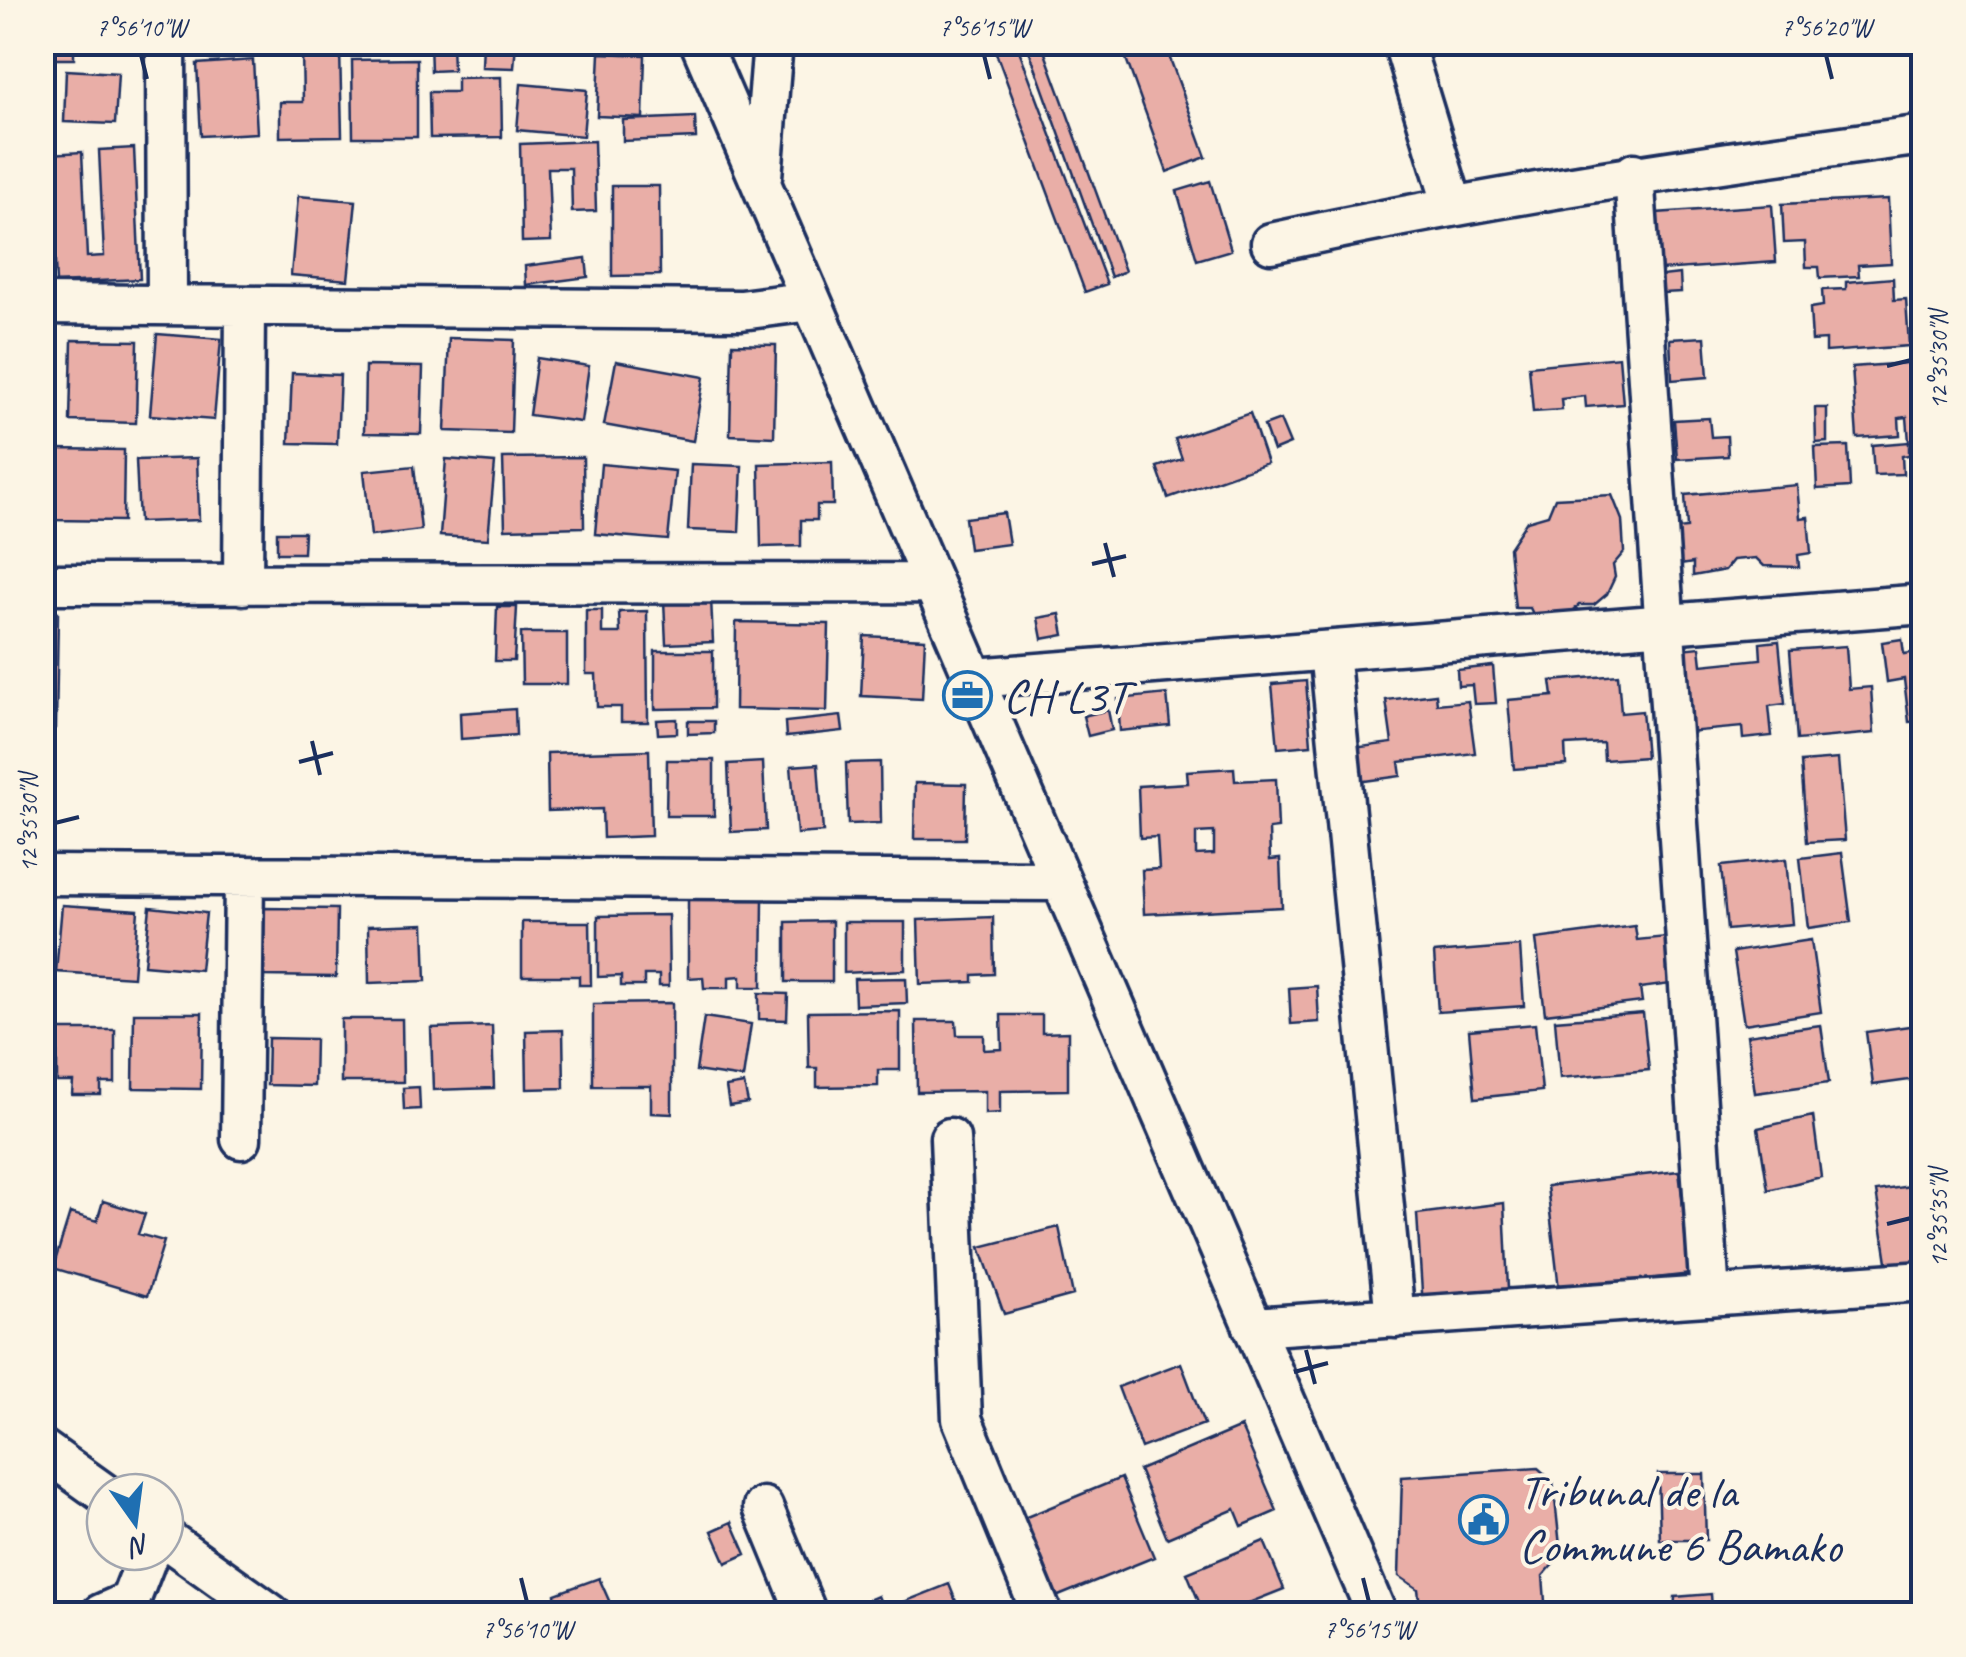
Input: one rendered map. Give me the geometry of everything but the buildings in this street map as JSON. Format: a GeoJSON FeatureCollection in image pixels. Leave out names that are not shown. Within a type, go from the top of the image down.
{"type":"FeatureCollection","features":[{"type":"Feature","properties":{"kind":"street"},"geometry":{"type":"LineString","coordinates":[[166,42],[167,305]]}},
{"type":"Feature","properties":{"kind":"street"},"geometry":{"type":"LineString","coordinates":[[700,42],[1377,1614]]}},
{"type":"Feature","properties":{"kind":"street"},"geometry":{"type":"LineString","coordinates":[[761,184],[773,42]]}},
{"type":"Feature","properties":{"kind":"street"},"geometry":{"type":"LineString","coordinates":[[1403,42],[1452,204]]}},
{"type":"Feature","properties":{"kind":"street"},"geometry":{"type":"LineString","coordinates":[[1271,243],[1452,204],[1634,173],[1924,135]]}},
{"type":"Feature","properties":{"kind":"street"},"geometry":{"type":"LineString","coordinates":[[1634,173],[1710,1296]]}},
{"type":"Feature","properties":{"kind":"street"},"geometry":{"type":"LineString","coordinates":[[42,304],[741,310],[811,301]]}},
{"type":"Feature","properties":{"kind":"street"},"geometry":{"type":"LineString","coordinates":[[243,585],[246,306]]}},
{"type":"Feature","properties":{"kind":"street"},"geometry":{"type":"LineString","coordinates":[[42,584],[933,583]]}},
{"type":"Feature","properties":{"kind":"street"},"geometry":{"type":"LineString","coordinates":[[974,678],[1924,604]]}},
{"type":"Feature","properties":{"kind":"street"},"geometry":{"type":"LineString","coordinates":[[1329,651],[1395,1318]]}},
{"type":"Feature","properties":{"kind":"street"},"geometry":{"type":"LineString","coordinates":[[42,875],[1061,881]]}},
{"type":"Feature","properties":{"kind":"street"},"geometry":{"type":"LineString","coordinates":[[241,1139],[244,876]]}},
{"type":"Feature","properties":{"kind":"street"},"geometry":{"type":"LineString","coordinates":[[950,1138],[962,1419],[1042,1614]]}},
{"type":"Feature","properties":{"kind":"street"},"geometry":{"type":"LineString","coordinates":[[1253,1327],[1924,1281]]}},
{"type":"Feature","properties":{"kind":"street"},"geometry":{"type":"LineString","coordinates":[[42,1449],[85,1480]]}},
{"type":"Feature","properties":{"kind":"street"},"geometry":{"type":"LineString","coordinates":[[763,1507],[807,1614]]}},
{"type":"Feature","properties":{"kind":"street"},"geometry":{"type":"LineString","coordinates":[[185,1552],[271,1614]]}},
{"type":"Feature","properties":{"kind":"street"},"geometry":{"type":"LineString","coordinates":[[125,1610],[141,1572]]}},
{"type":"Feature","properties":{"kind":"place","name":"CH L3T"},"geometry":{"type":"Point","coordinates":[968,696]}},
{"type":"Feature","properties":{"kind":"place","name":"Tribunal de la Commune 6 Bamako"},"geometry":{"type":"Point","coordinates":[1484,1519]}}]}
